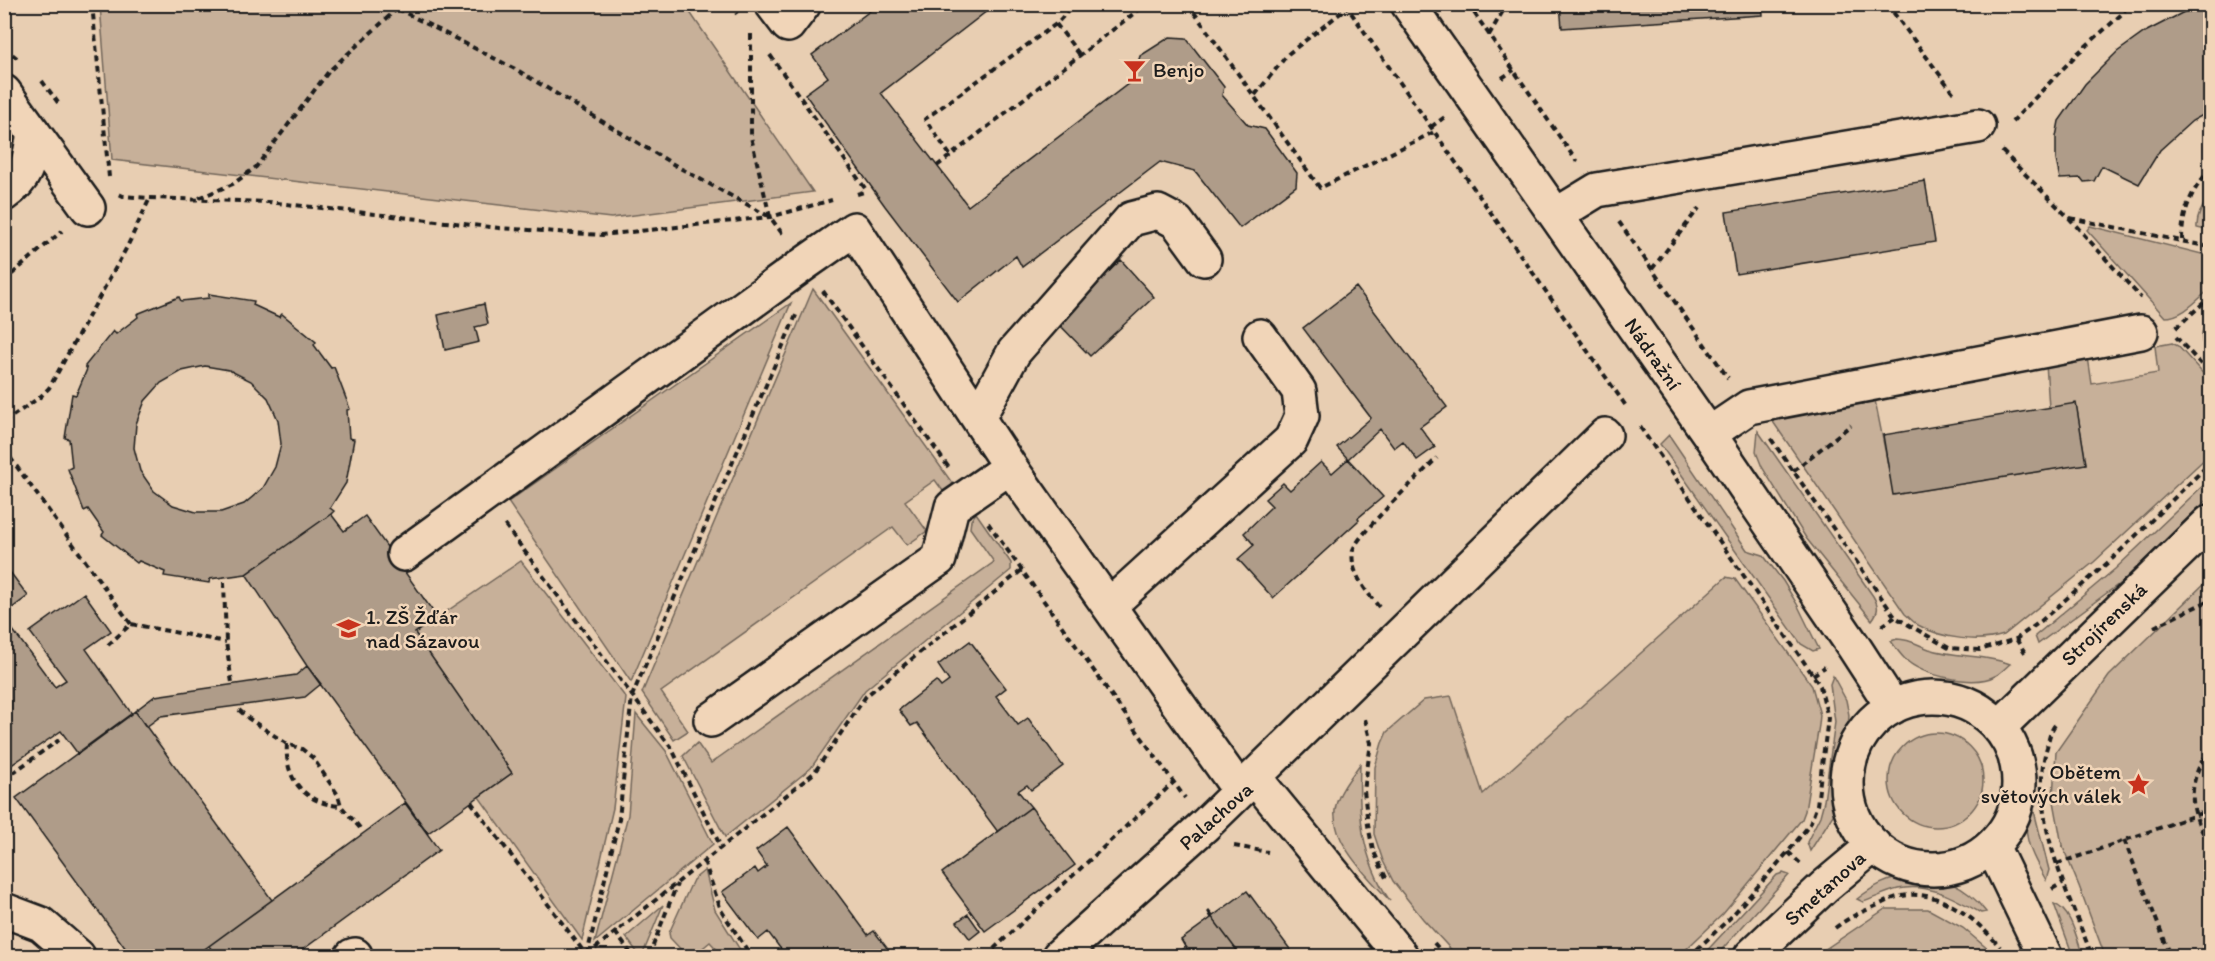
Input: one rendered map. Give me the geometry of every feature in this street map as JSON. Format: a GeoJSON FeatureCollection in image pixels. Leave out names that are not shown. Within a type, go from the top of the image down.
{"type":"FeatureCollection","features":[{"type":"Feature","properties":{"kind":"street"},"geometry":{"type":"LineString","coordinates":[[772,4],[788,25],[804,4]]}},
{"type":"Feature","properties":{"kind":"street","name":"Nádražní"},"geometry":{"type":"LineString","coordinates":[[1408,4],[1709,434],[1893,707]]}},
{"type":"Feature","properties":{"kind":"street"},"geometry":{"type":"LineString","coordinates":[[4,92],[88,208]]}},
{"type":"Feature","properties":{"kind":"street"},"geometry":{"type":"LineString","coordinates":[[1556,215],[1597,190],[1978,126]]}},
{"type":"Feature","properties":{"kind":"street"},"geometry":{"type":"LineString","coordinates":[[4,194],[15,187],[28,168],[34,133]]}},
{"type":"Feature","properties":{"kind":"street"},"geometry":{"type":"LineString","coordinates":[[978,418],[1014,352],[1131,219],[1158,212],[1177,222],[1204,259]]}},
{"type":"Feature","properties":{"kind":"street"},"geometry":{"type":"LineString","coordinates":[[404,554],[483,495],[812,275],[854,230],[1010,467],[1109,606],[1247,784],[1605,435]]}},
{"type":"Feature","properties":{"kind":"street"},"geometry":{"type":"LineString","coordinates":[[1709,434],[1749,407],[2144,319]]}},
{"type":"Feature","properties":{"kind":"street"},"geometry":{"type":"LineString","coordinates":[[1109,606],[1291,440],[1302,416],[1299,391],[1260,336]]}},
{"type":"Feature","properties":{"kind":"street"},"geometry":{"type":"LineString","coordinates":[[711,720],[939,559],[952,507],[1010,467]]}},
{"type":"Feature","properties":{"kind":"street","name":"Strojírenská"},"geometry":{"type":"LineString","coordinates":[[1999,727],[2211,522]]}},
{"type":"Feature","properties":{"kind":"street"},"geometry":{"type":"LineString","coordinates":[[1924,697],[1941,697],[1957,700],[1987,715],[1999,727],[2013,749],[2020,788],[2014,814],[2001,837],[1992,846],[1960,865],[1923,868],[1905,864],[1888,856],[1874,845],[1855,819],[1847,787],[1848,771],[1858,740],[1868,727],[1893,707],[1924,697]]}},
{"type":"Feature","properties":{"kind":"street","name":"Palachova"},"geometry":{"type":"LineString","coordinates":[[1059,957],[1247,784],[1401,957]]}},
{"type":"Feature","properties":{"kind":"street","name":"Smetanova"},"geometry":{"type":"LineString","coordinates":[[1751,957],[1825,885],[1874,845]]}},
{"type":"Feature","properties":{"kind":"street"},"geometry":{"type":"LineString","coordinates":[[1992,846],[2045,957]]}},
{"type":"Feature","properties":{"kind":"street"},"geometry":{"type":"LineString","coordinates":[[4,910],[41,924],[78,957]]}},
{"type":"Feature","properties":{"kind":"path"},"geometry":{"type":"LineString","coordinates":[[92,4],[109,178]]}},
{"type":"Feature","properties":{"kind":"path"},"geometry":{"type":"LineString","coordinates":[[388,4],[518,70],[678,167],[770,216]]}},
{"type":"Feature","properties":{"kind":"path"},"geometry":{"type":"LineString","coordinates":[[195,200],[233,184],[256,167],[329,71],[397,9],[418,4]]}},
{"type":"Feature","properties":{"kind":"path"},"geometry":{"type":"LineString","coordinates":[[730,4],[744,22]]}},
{"type":"Feature","properties":{"kind":"path"},"geometry":{"type":"LineString","coordinates":[[950,155],[925,119],[1056,24],[1075,4]]}},
{"type":"Feature","properties":{"kind":"path"},"geometry":{"type":"LineString","coordinates":[[937,166],[1146,4]]}},
{"type":"Feature","properties":{"kind":"path"},"geometry":{"type":"LineString","coordinates":[[1188,4],[1320,188],[1434,132]]}},
{"type":"Feature","properties":{"kind":"path"},"geometry":{"type":"LineString","coordinates":[[1468,4],[1895,616],[1949,648],[1980,650],[2016,639],[2113,558],[2211,463]]}},
{"type":"Feature","properties":{"kind":"path"},"geometry":{"type":"LineString","coordinates":[[1489,35],[1507,4]]}},
{"type":"Feature","properties":{"kind":"path"},"geometry":{"type":"LineString","coordinates":[[1887,4],[1978,126],[2069,218],[2144,319]]}},
{"type":"Feature","properties":{"kind":"path"},"geometry":{"type":"LineString","coordinates":[[1978,126],[2014,122],[2078,52],[2122,13],[2128,4]]}},
{"type":"Feature","properties":{"kind":"path"},"geometry":{"type":"LineString","coordinates":[[1255,95],[1288,54],[1346,6],[1628,410]]}},
{"type":"Feature","properties":{"kind":"path"},"geometry":{"type":"LineString","coordinates":[[1056,24],[1080,55]]}},
{"type":"Feature","properties":{"kind":"path"},"geometry":{"type":"LineString","coordinates":[[758,40],[750,31],[752,137],[770,216],[1205,825]]}},
{"type":"Feature","properties":{"kind":"path"},"geometry":{"type":"LineString","coordinates":[[765,49],[867,191],[846,196]]}},
{"type":"Feature","properties":{"kind":"path"},"geometry":{"type":"LineString","coordinates":[[1652,269],[1730,168]]}},
{"type":"Feature","properties":{"kind":"path"},"geometry":{"type":"LineString","coordinates":[[2182,240],[2182,226],[2188,201],[2194,189],[2211,170]]}},
{"type":"Feature","properties":{"kind":"path"},"geometry":{"type":"LineString","coordinates":[[117,193],[123,196],[150,198],[268,202],[500,228],[602,235],[770,216],[835,199]]}},
{"type":"Feature","properties":{"kind":"path"},"geometry":{"type":"LineString","coordinates":[[4,422],[49,388],[127,247],[150,198]]}},
{"type":"Feature","properties":{"kind":"path"},"geometry":{"type":"LineString","coordinates":[[4,281],[88,208]]}},
{"type":"Feature","properties":{"kind":"path"},"geometry":{"type":"LineString","coordinates":[[2069,218],[2211,247]]}},
{"type":"Feature","properties":{"kind":"path"},"geometry":{"type":"LineString","coordinates":[[2211,297],[2171,332],[2211,374]]}},
{"type":"Feature","properties":{"kind":"path"},"geometry":{"type":"LineString","coordinates":[[587,956],[619,819],[632,696],[799,309]]}},
{"type":"Feature","properties":{"kind":"path"},"geometry":{"type":"LineString","coordinates":[[1635,420],[1817,680],[1828,718],[1817,805],[1810,824],[1730,918],[1690,957]]}},
{"type":"Feature","properties":{"kind":"path"},"geometry":{"type":"LineString","coordinates":[[4,449],[131,624],[226,642]]}},
{"type":"Feature","properties":{"kind":"path"},"geometry":{"type":"LineString","coordinates":[[1401,633],[1365,590],[1355,570],[1353,550],[1364,533],[1437,458]]}},
{"type":"Feature","properties":{"kind":"path"},"geometry":{"type":"LineString","coordinates":[[483,495],[672,749],[722,847]]}},
{"type":"Feature","properties":{"kind":"path"},"geometry":{"type":"LineString","coordinates":[[587,956],[814,773],[866,696],[1022,570]]}},
{"type":"Feature","properties":{"kind":"path"},"geometry":{"type":"LineString","coordinates":[[224,582],[226,642],[232,683]]}},
{"type":"Feature","properties":{"kind":"path"},"geometry":{"type":"LineString","coordinates":[[2152,628],[2211,600]]}},
{"type":"Feature","properties":{"kind":"path"},"geometry":{"type":"LineString","coordinates":[[108,645],[131,624]]}},
{"type":"Feature","properties":{"kind":"path"},"geometry":{"type":"LineString","coordinates":[[1346,687],[1366,720],[1371,743],[1364,791],[1368,825],[1373,849],[1388,883]]}},
{"type":"Feature","properties":{"kind":"path"},"geometry":{"type":"LineString","coordinates":[[239,710],[287,744],[302,749],[313,758],[338,795],[341,806],[360,828]]}},
{"type":"Feature","properties":{"kind":"path"},"geometry":{"type":"LineString","coordinates":[[2059,720],[2052,728],[2045,753],[2042,803],[2058,864],[2092,957]]}},
{"type":"Feature","properties":{"kind":"path"},"geometry":{"type":"LineString","coordinates":[[4,779],[59,740]]}},
{"type":"Feature","properties":{"kind":"path"},"geometry":{"type":"LineString","coordinates":[[287,744],[286,756],[291,776],[307,795],[326,805],[341,806]]}},
{"type":"Feature","properties":{"kind":"path"},"geometry":{"type":"LineString","coordinates":[[2211,748],[2196,772],[2192,801],[2201,830],[2211,844]]}},
{"type":"Feature","properties":{"kind":"path"},"geometry":{"type":"LineString","coordinates":[[986,957],[1173,782]]}},
{"type":"Feature","properties":{"kind":"path"},"geometry":{"type":"LineString","coordinates":[[471,802],[587,956]]}},
{"type":"Feature","properties":{"kind":"path"},"geometry":{"type":"LineString","coordinates":[[2058,864],[2211,810]]}},
{"type":"Feature","properties":{"kind":"path"},"geometry":{"type":"LineString","coordinates":[[2124,840],[2171,957]]}},
{"type":"Feature","properties":{"kind":"path"},"geometry":{"type":"LineString","coordinates":[[704,861],[721,910],[751,957]]}},
{"type":"Feature","properties":{"kind":"path"},"geometry":{"type":"LineString","coordinates":[[650,957],[677,883]]}},
{"type":"Feature","properties":{"kind":"path"},"geometry":{"type":"LineString","coordinates":[[1851,916],[1898,896],[1923,894],[1961,910],[1989,934]]}},
{"type":"Feature","properties":{"kind":"path"},"geometry":{"type":"LineString","coordinates":[[615,932],[632,955],[631,957]]}},
{"type":"Feature","properties":{"kind":"path"},"geometry":{"type":"LineString","coordinates":[[1432,940],[1445,957]]}},
{"type":"Feature","properties":{"kind":"path"},"geometry":{"type":"LineString","coordinates":[[4,952],[8,957]]}},
{"type":"Feature","properties":{"kind":"shaded area"},"geometry":{"type":"Polygon","coordinates":[[[560,4],[564,9],[575,4],[685,5],[813,192],[611,218],[112,160],[100,5],[560,4]]]}},
{"type":"Feature","properties":{"kind":"shaded area"},"geometry":{"type":"Polygon","coordinates":[[[2210,196],[2210,231],[2197,228],[2197,224],[2201,211],[2210,196]]]}},
{"type":"Feature","properties":{"kind":"shaded area"},"geometry":{"type":"Polygon","coordinates":[[[2090,226],[2210,256],[2210,289],[2184,311],[2165,317],[2087,230],[2090,226]]]}},
{"type":"Feature","properties":{"kind":"shaded area"},"geometry":{"type":"Polygon","coordinates":[[[813,289],[955,487],[951,493],[943,491],[935,480],[905,501],[927,531],[907,545],[893,527],[661,692],[688,731],[674,740],[642,693],[813,289]]]}},
{"type":"Feature","properties":{"kind":"shaded area"},"geometry":{"type":"Polygon","coordinates":[[[791,303],[631,682],[508,502],[791,303]]]}},
{"type":"Feature","properties":{"kind":"shaded area"},"geometry":{"type":"Polygon","coordinates":[[[2210,316],[2210,356],[2202,341],[2202,332],[2210,316]]]}},
{"type":"Feature","properties":{"kind":"shaded area"},"geometry":{"type":"Polygon","coordinates":[[[2172,343],[2178,346],[2210,381],[2210,454],[2094,562],[2004,635],[1984,639],[1939,634],[1918,625],[1905,614],[1767,413],[1874,395],[1894,495],[2086,464],[2076,404],[2049,408],[2046,363],[2088,357],[2092,384],[2158,373],[2155,346],[2172,343]]]}},
{"type":"Feature","properties":{"kind":"shaded area"},"geometry":{"type":"Polygon","coordinates":[[[1758,431],[1873,596],[1877,608],[1872,620],[1806,538],[1762,467],[1756,452],[1758,431]]]}},
{"type":"Feature","properties":{"kind":"shaded area"},"geometry":{"type":"Polygon","coordinates":[[[1669,435],[1747,550],[1763,555],[1783,581],[1819,649],[1813,651],[1801,644],[1660,444],[1669,435]]]}},
{"type":"Feature","properties":{"kind":"shaded area"},"geometry":{"type":"Polygon","coordinates":[[[2210,479],[2210,497],[2123,581],[2038,644],[2035,636],[2115,569],[2210,479]]]}},
{"type":"Feature","properties":{"kind":"shaded area"},"geometry":{"type":"Polygon","coordinates":[[[976,513],[1011,563],[1011,570],[865,690],[811,768],[725,837],[683,756],[697,743],[711,763],[994,562],[970,528],[971,520],[976,513]]]}},
{"type":"Feature","properties":{"kind":"shaded area"},"geometry":{"type":"Polygon","coordinates":[[[521,561],[626,698],[613,808],[582,940],[479,797],[512,773],[415,633],[521,561]]]}},
{"type":"Feature","properties":{"kind":"shaded area"},"geometry":{"type":"Polygon","coordinates":[[[1726,577],[1735,579],[1812,686],[1820,715],[1802,819],[1723,914],[1679,956],[1457,956],[1423,919],[1393,881],[1374,834],[1375,767],[1387,732],[1424,700],[1451,696],[1483,794],[1726,577]]]}},
{"type":"Feature","properties":{"kind":"shaded area"},"geometry":{"type":"Polygon","coordinates":[[[2210,578],[2210,956],[2105,956],[2062,845],[2053,796],[2056,752],[2109,676],[2210,578]]]}},
{"type":"Feature","properties":{"kind":"shaded area"},"geometry":{"type":"Polygon","coordinates":[[[1897,639],[1910,641],[1939,652],[2010,664],[1997,675],[1986,679],[1948,678],[1913,665],[1903,657],[1891,641],[1897,639]]]}},
{"type":"Feature","properties":{"kind":"shaded area"},"geometry":{"type":"Polygon","coordinates":[[[1833,676],[1846,700],[1849,715],[1848,728],[1836,764],[1836,796],[1833,815],[1810,851],[1807,842],[1820,816],[1824,801],[1835,722],[1830,684],[1833,676]]]}},
{"type":"Feature","properties":{"kind":"shaded area"},"geometry":{"type":"Polygon","coordinates":[[[636,714],[666,751],[713,844],[595,942],[628,815],[636,714]]]}},
{"type":"Feature","properties":{"kind":"shaded area"},"geometry":{"type":"Polygon","coordinates":[[[1936,733],[1954,736],[1969,747],[1980,762],[1983,780],[1980,798],[1969,813],[1954,824],[1936,827],[1918,824],[1903,813],[1892,798],[1889,780],[1892,762],[1903,747],[1918,736],[1936,733]]]}},
{"type":"Feature","properties":{"kind":"shaded area"},"geometry":{"type":"Polygon","coordinates":[[[1360,764],[1363,835],[1373,868],[1390,901],[1352,857],[1338,831],[1335,818],[1338,799],[1360,764]]]}},
{"type":"Feature","properties":{"kind":"shaded area"},"geometry":{"type":"Polygon","coordinates":[[[2031,791],[2049,870],[2046,880],[2033,856],[2027,837],[2031,791]]]}},
{"type":"Feature","properties":{"kind":"shaded area"},"geometry":{"type":"Polygon","coordinates":[[[705,870],[715,910],[744,956],[723,956],[710,942],[693,956],[687,956],[670,938],[669,933],[693,880],[705,870]]]}},
{"type":"Feature","properties":{"kind":"shaded area"},"geometry":{"type":"Polygon","coordinates":[[[1783,873],[1789,875],[1716,956],[1702,956],[1777,875],[1783,873]]]}},
{"type":"Feature","properties":{"kind":"shaded area"},"geometry":{"type":"Polygon","coordinates":[[[1909,876],[1932,878],[1952,884],[1970,895],[1986,912],[1981,913],[1942,893],[1921,888],[1898,889],[1863,902],[1857,899],[1882,883],[1909,876]]]}},
{"type":"Feature","properties":{"kind":"shaded area"},"geometry":{"type":"Polygon","coordinates":[[[2054,904],[2060,907],[2070,919],[2083,956],[2073,956],[2054,904]]]}},
{"type":"Feature","properties":{"kind":"shaded area"},"geometry":{"type":"Polygon","coordinates":[[[663,905],[642,956],[635,956],[637,952],[626,937],[663,905]]]}},
{"type":"Feature","properties":{"kind":"shaded area"},"geometry":{"type":"Polygon","coordinates":[[[1885,909],[1928,909],[1963,928],[1996,956],[1815,956],[1885,909]]]}},
{"type":"Feature","properties":{"kind":"building"},"geometry":{"type":"Polygon","coordinates":[[[879,4],[996,4],[881,93],[968,206],[1133,80],[1140,56],[1170,37],[1186,38],[1224,87],[1222,95],[1248,125],[1265,129],[1297,173],[1296,186],[1240,228],[1195,171],[1160,162],[1022,267],[1016,256],[958,302],[885,206],[805,94],[828,77],[812,55],[879,4]]]}},
{"type":"Feature","properties":{"kind":"building"},"geometry":{"type":"Polygon","coordinates":[[[1560,4],[1762,4],[1763,15],[1562,28],[1560,4]]]}},
{"type":"Feature","properties":{"kind":"building"},"geometry":{"type":"Polygon","coordinates":[[[2205,4],[2210,4],[2210,111],[2192,121],[2160,150],[2139,184],[2102,166],[2094,181],[2084,182],[2081,178],[2060,179],[2056,160],[2059,121],[2085,84],[2117,52],[2145,32],[2205,4]]]}},
{"type":"Feature","properties":{"kind":"building"},"geometry":{"type":"Polygon","coordinates":[[[1925,181],[1935,242],[1736,274],[1726,212],[1925,181]]]}},
{"type":"Feature","properties":{"kind":"building"},"geometry":{"type":"Polygon","coordinates":[[[1121,260],[1154,297],[1090,356],[1056,321],[1121,260]]]}},
{"type":"Feature","properties":{"kind":"building"},"geometry":{"type":"Polygon","coordinates":[[[1356,287],[1447,407],[1420,427],[1435,447],[1417,460],[1403,441],[1394,448],[1380,429],[1348,459],[1337,447],[1371,418],[1303,328],[1356,287]]]}},
{"type":"Feature","properties":{"kind":"building"},"geometry":{"type":"Polygon","coordinates":[[[209,294],[254,301],[253,305],[279,317],[282,314],[316,342],[314,345],[331,368],[334,367],[350,409],[347,410],[349,438],[354,439],[346,483],[330,508],[334,511],[331,514],[246,574],[210,579],[209,583],[164,576],[165,572],[139,561],[137,563],[102,535],[104,532],[88,509],[84,511],[68,469],[72,467],[69,439],[65,438],[72,394],[76,395],[87,369],[85,366],[113,331],[116,334],[138,317],[137,314],[179,297],[181,301],[209,298],[209,294]],[[205,366],[182,371],[161,383],[145,401],[136,424],[134,448],[140,471],[154,491],[173,505],[196,512],[221,512],[244,504],[263,488],[275,467],[281,444],[278,420],[268,398],[251,381],[229,370],[205,366]]]}},
{"type":"Feature","properties":{"kind":"building"},"geometry":{"type":"Polygon","coordinates":[[[484,304],[488,324],[475,327],[479,342],[445,350],[438,315],[484,304]]]}},
{"type":"Feature","properties":{"kind":"building"},"geometry":{"type":"Polygon","coordinates":[[[2076,403],[2086,464],[1893,495],[1883,435],[2076,403]]]}},
{"type":"Feature","properties":{"kind":"building"},"geometry":{"type":"Polygon","coordinates":[[[1348,459],[1383,497],[1273,598],[1238,559],[1254,545],[1244,533],[1272,506],[1265,499],[1283,483],[1290,490],[1321,462],[1332,473],[1348,459]]]}},
{"type":"Feature","properties":{"kind":"building"},"geometry":{"type":"Polygon","coordinates":[[[331,514],[344,531],[365,516],[437,617],[415,633],[512,773],[428,833],[307,666],[246,574],[331,514]]]}},
{"type":"Feature","properties":{"kind":"building"},"geometry":{"type":"Polygon","coordinates":[[[4,564],[28,596],[4,614],[4,564]]]}},
{"type":"Feature","properties":{"kind":"building"},"geometry":{"type":"Polygon","coordinates":[[[84,593],[111,631],[86,649],[132,714],[78,754],[61,731],[4,770],[4,618],[55,687],[66,680],[30,632],[84,593]]]}},
{"type":"Feature","properties":{"kind":"building"},"geometry":{"type":"Polygon","coordinates":[[[970,641],[1006,688],[996,696],[1018,725],[1028,718],[1063,766],[1031,790],[1027,785],[1018,791],[1031,807],[998,832],[917,723],[911,726],[899,710],[936,681],[941,687],[949,681],[938,665],[970,641]]]}},
{"type":"Feature","properties":{"kind":"building"},"geometry":{"type":"Polygon","coordinates":[[[307,666],[321,684],[305,697],[161,716],[146,727],[135,711],[155,696],[296,675],[307,666]]]}},
{"type":"Feature","properties":{"kind":"building"},"geometry":{"type":"Polygon","coordinates":[[[135,711],[272,900],[195,956],[131,956],[16,798],[135,711]]]}},
{"type":"Feature","properties":{"kind":"building"},"geometry":{"type":"Polygon","coordinates":[[[405,803],[439,850],[294,956],[216,956],[209,946],[405,803]]]}},
{"type":"Feature","properties":{"kind":"building"},"geometry":{"type":"Polygon","coordinates":[[[1031,807],[1075,865],[985,931],[942,873],[1031,807]]]}},
{"type":"Feature","properties":{"kind":"building"},"geometry":{"type":"Polygon","coordinates":[[[788,827],[868,935],[874,931],[887,948],[875,956],[786,956],[768,932],[758,940],[722,892],[755,868],[758,873],[767,866],[756,851],[788,827]]]}},
{"type":"Feature","properties":{"kind":"building"},"geometry":{"type":"Polygon","coordinates":[[[1247,891],[1295,956],[1241,956],[1208,912],[1213,916],[1247,891]]]}},
{"type":"Feature","properties":{"kind":"building"},"geometry":{"type":"Polygon","coordinates":[[[1208,912],[1241,956],[1193,956],[1181,940],[1211,918],[1208,912]]]}},
{"type":"Feature","properties":{"kind":"building"},"geometry":{"type":"Polygon","coordinates":[[[968,914],[980,931],[970,939],[957,922],[968,914]]]}},
{"type":"Feature","properties":{"kind":"building"},"geometry":{"type":"Polygon","coordinates":[[[1181,940],[1193,956],[1173,956],[1185,947],[1181,940]]]}},
{"type":"Feature","properties":{"kind":"place","name":"Benjo"},"geometry":{"type":"Point","coordinates":[1135,70]}},
{"type":"Feature","properties":{"kind":"place","name":"1. ZŠ Žďár nad Sázavou"},"geometry":{"type":"Point","coordinates":[348,629]}},
{"type":"Feature","properties":{"kind":"place","name":"Obětem světových válek"},"geometry":{"type":"Point","coordinates":[2139,784]}}]}
